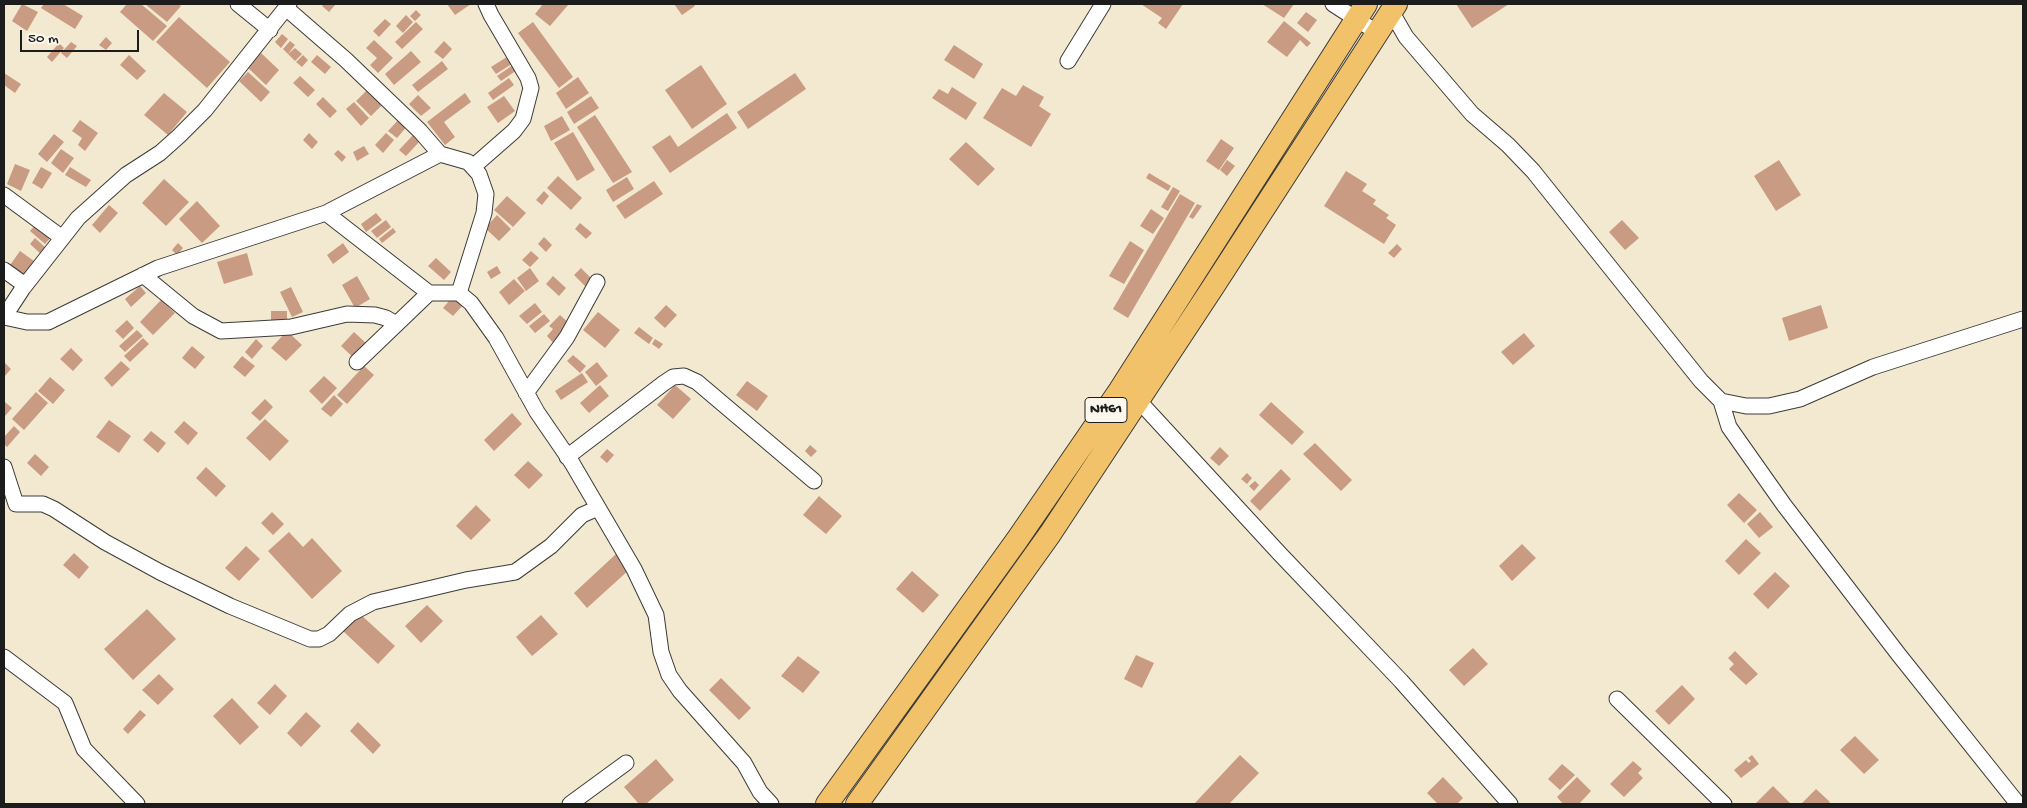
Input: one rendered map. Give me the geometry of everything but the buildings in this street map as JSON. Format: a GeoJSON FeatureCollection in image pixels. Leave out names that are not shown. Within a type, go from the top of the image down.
{"type":"FeatureCollection","features":[{"type":"Feature","properties":{"kind":"highway","name":"NH61"},"geometry":{"type":"LineString","coordinates":[[858,804],[980,635],[1139,401],[1393,7]]}},
{"type":"Feature","properties":{"kind":"highway","name":"NH61"},"geometry":{"type":"LineString","coordinates":[[828,804],[1006,556],[1120,390],[1361,11]]}},
{"type":"Feature","properties":{"kind":"street"},"geometry":{"type":"LineString","coordinates":[[238,4],[270,30]]}},
{"type":"Feature","properties":{"kind":"street"},"geometry":{"type":"LineString","coordinates":[[474,166],[514,131],[523,119],[531,88],[528,78],[486,4]]}},
{"type":"Feature","properties":{"kind":"street"},"geometry":{"type":"LineString","coordinates":[[1068,60],[1102,4]]}},
{"type":"Feature","properties":{"kind":"street"},"geometry":{"type":"LineString","coordinates":[[1333,4],[1361,11],[1378,33]]}},
{"type":"Feature","properties":{"kind":"street"},"geometry":{"type":"LineString","coordinates":[[440,154],[326,213],[143,275],[48,322],[34,323],[4,317],[25,285],[61,237],[78,218],[105,192],[179,136],[205,110],[270,30],[287,6],[420,131],[440,154],[462,160],[474,166],[484,182],[486,194],[484,213],[459,293]]}},
{"type":"Feature","properties":{"kind":"street"},"geometry":{"type":"LineString","coordinates":[[1393,7],[1406,37],[1472,114],[1508,145],[1533,171],[1701,381],[1721,401],[1729,427],[1784,505],[1899,655],[2018,804]]}},
{"type":"Feature","properties":{"kind":"street"},"geometry":{"type":"LineString","coordinates":[[4,195],[61,237]]}},
{"type":"Feature","properties":{"kind":"street"},"geometry":{"type":"LineString","coordinates":[[326,213],[429,293],[459,293],[471,304],[496,338],[526,393],[598,508],[649,599],[656,615],[663,663],[669,675],[680,691],[744,763],[760,792],[771,804]]}},
{"type":"Feature","properties":{"kind":"street"},"geometry":{"type":"LineString","coordinates":[[4,270],[25,285]]}},
{"type":"Feature","properties":{"kind":"street"},"geometry":{"type":"LineString","coordinates":[[143,275],[193,316],[221,331],[291,327],[347,314],[375,315],[386,318],[396,324]]}},
{"type":"Feature","properties":{"kind":"street"},"geometry":{"type":"LineString","coordinates":[[526,393],[567,337],[597,282]]}},
{"type":"Feature","properties":{"kind":"street"},"geometry":{"type":"LineString","coordinates":[[356,362],[429,293]]}},
{"type":"Feature","properties":{"kind":"street"},"geometry":{"type":"LineString","coordinates":[[1721,401],[1746,406],[1769,406],[1800,398],[1873,367],[2023,319]]}},
{"type":"Feature","properties":{"kind":"street"},"geometry":{"type":"LineString","coordinates":[[567,457],[664,383],[673,377],[684,376],[697,382],[814,481]]}},
{"type":"Feature","properties":{"kind":"street"},"geometry":{"type":"LineString","coordinates":[[1139,401],[1273,547],[1401,681],[1510,804]]}},
{"type":"Feature","properties":{"kind":"street"},"geometry":{"type":"LineString","coordinates":[[4,467],[16,504],[42,504],[54,509],[105,542],[160,572],[230,606],[310,639],[324,636],[350,614],[373,602],[466,580],[515,572],[551,546],[582,515],[598,508]]}},
{"type":"Feature","properties":{"kind":"street"},"geometry":{"type":"LineString","coordinates":[[4,657],[65,703],[84,748],[137,804]]}},
{"type":"Feature","properties":{"kind":"street"},"geometry":{"type":"LineString","coordinates":[[1617,698],[1724,804]]}},
{"type":"Feature","properties":{"kind":"street"},"geometry":{"type":"LineString","coordinates":[[570,804],[626,763]]}}]}
